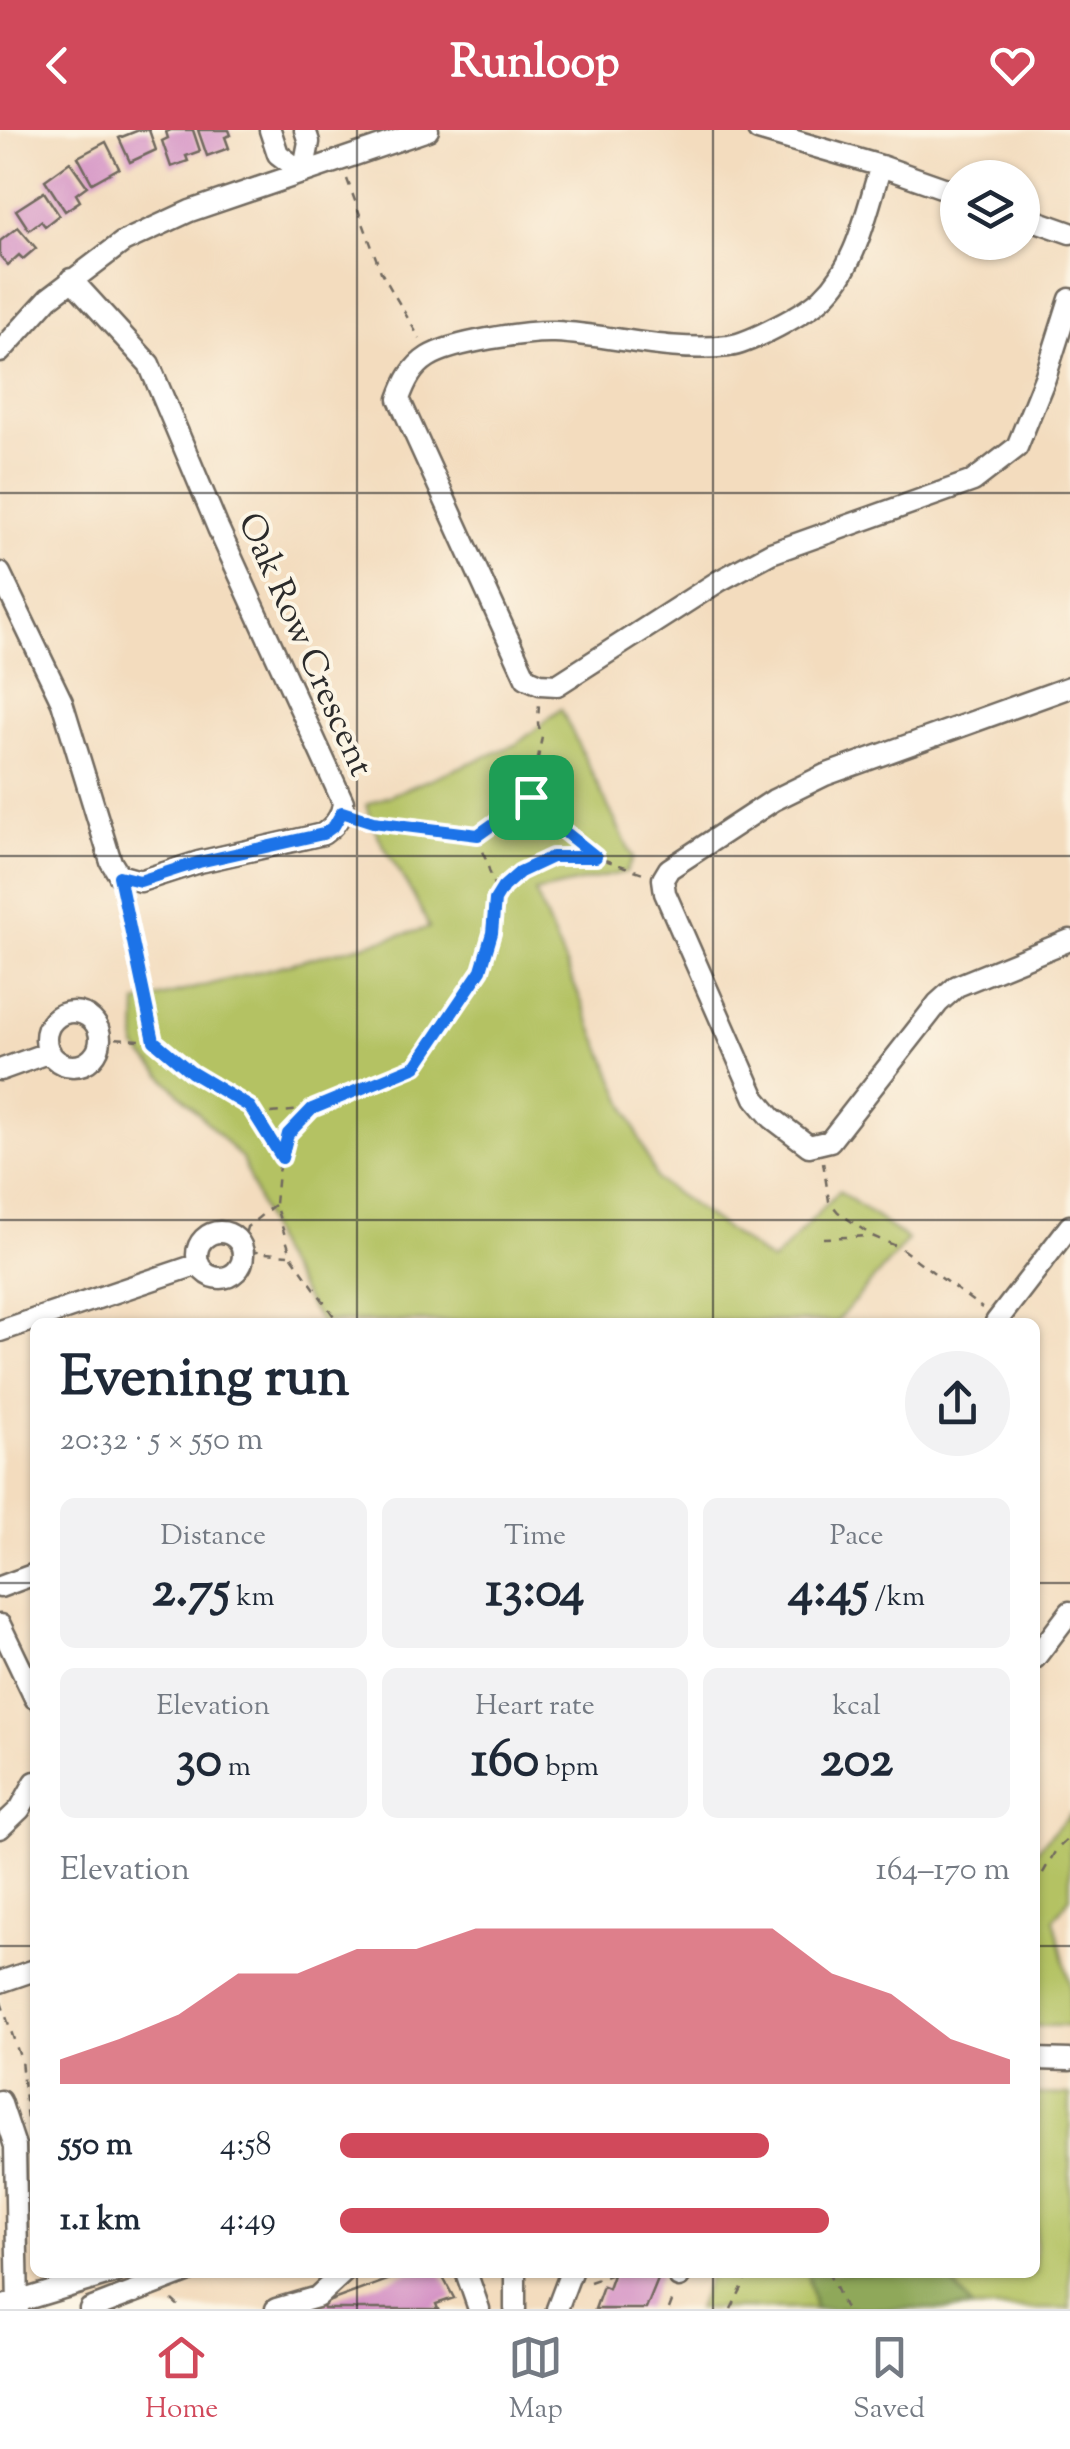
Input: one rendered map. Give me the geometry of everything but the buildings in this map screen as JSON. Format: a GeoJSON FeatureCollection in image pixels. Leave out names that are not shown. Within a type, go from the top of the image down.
{"type":"FeatureCollection","features":[{"type":"Feature","properties":{"kind":"street"},"geometry":{"type":"LineString","coordinates":[[270,130],[278,154],[303,172]]}},
{"type":"Feature","properties":{"kind":"street"},"geometry":{"type":"LineString","coordinates":[[303,172],[309,142],[304,130]]}},
{"type":"Feature","properties":{"kind":"street"},"geometry":{"type":"LineString","coordinates":[[0,352],[70,279],[123,242],[174,218],[428,130]]}},
{"type":"Feature","properties":{"kind":"street"},"geometry":{"type":"LineString","coordinates":[[758,130],[940,187]]}},
{"type":"Feature","properties":{"kind":"street"},"geometry":{"type":"LineString","coordinates":[[881,166],[847,266],[823,298],[734,346],[683,348],[553,332],[496,337],[430,356],[406,377],[399,399],[526,678],[540,684],[557,684],[719,580],[770,553],[974,481],[997,466],[1018,447],[1070,298]]}},
{"type":"Feature","properties":{"kind":"street"},"geometry":{"type":"LineString","coordinates":[[1040,222],[1070,233]]}},
{"type":"Feature","properties":{"kind":"street","name":"Oak Row Crescent"},"geometry":{"type":"LineString","coordinates":[[70,279],[149,364],[218,528],[343,802],[334,826],[323,834],[199,862],[140,881],[119,876]]}},
{"type":"Feature","properties":{"kind":"street"},"geometry":{"type":"LineString","coordinates":[[0,573],[62,702],[111,862],[119,876]]}},
{"type":"Feature","properties":{"kind":"street"},"geometry":{"type":"LineString","coordinates":[[1070,687],[825,776],[774,800],[669,868],[663,879],[665,893],[755,1098],[772,1118],[809,1146],[830,1141],[938,1004],[957,986],[1070,940]]}},
{"type":"Feature","properties":{"kind":"street"},"geometry":{"type":"LineString","coordinates":[[75,1012],[92,1020],[100,1037],[96,1054],[81,1064],[64,1064],[50,1052],[50,1024],[75,1012]]}},
{"type":"Feature","properties":{"kind":"street"},"geometry":{"type":"LineString","coordinates":[[0,1070],[50,1052]]}},
{"type":"Feature","properties":{"kind":"street"},"geometry":{"type":"LineString","coordinates":[[999,1318],[1070,1226]]}},
{"type":"Feature","properties":{"kind":"street"},"geometry":{"type":"LineString","coordinates":[[212,1233],[230,1234],[242,1248],[238,1270],[228,1277],[206,1274],[198,1264],[198,1246],[212,1233]]}},
{"type":"Feature","properties":{"kind":"street"},"geometry":{"type":"LineString","coordinates":[[38,1318],[198,1264]]}},
{"type":"Feature","properties":{"kind":"street"},"geometry":{"type":"LineString","coordinates":[[0,1331],[30,1321]]}},
{"type":"Feature","properties":{"kind":"street"},"geometry":{"type":"LineString","coordinates":[[0,1587],[30,1576]]}},
{"type":"Feature","properties":{"kind":"street"},"geometry":{"type":"LineString","coordinates":[[1040,1651],[1070,1612]]}},
{"type":"Feature","properties":{"kind":"street"},"geometry":{"type":"LineString","coordinates":[[0,1625],[30,1688]]}},
{"type":"Feature","properties":{"kind":"street"},"geometry":{"type":"LineString","coordinates":[[0,1828],[20,1809],[30,1791]]}},
{"type":"Feature","properties":{"kind":"street"},"geometry":{"type":"LineString","coordinates":[[0,1982],[30,1972]]}},
{"type":"Feature","properties":{"kind":"street"},"geometry":{"type":"LineString","coordinates":[[1040,2059],[1070,2060]]}},
{"type":"Feature","properties":{"kind":"street"},"geometry":{"type":"LineString","coordinates":[[0,2101],[15,2146],[12,2306],[98,2278]]}},
{"type":"Feature","properties":{"kind":"street"},"geometry":{"type":"LineString","coordinates":[[90,2309],[171,2278]]}},
{"type":"Feature","properties":{"kind":"street"},"geometry":{"type":"LineString","coordinates":[[276,2309],[317,2296],[337,2278]]}},
{"type":"Feature","properties":{"kind":"street"},"geometry":{"type":"LineString","coordinates":[[468,2278],[479,2309]]}},
{"type":"Feature","properties":{"kind":"street"},"geometry":{"type":"LineString","coordinates":[[515,2278],[517,2308]]}},
{"type":"Feature","properties":{"kind":"street"},"geometry":{"type":"LineString","coordinates":[[557,2309],[577,2278]]}},
{"type":"Feature","properties":{"kind":"path"},"geometry":{"type":"LineString","coordinates":[[346,177],[381,272],[430,356]]}},
{"type":"Feature","properties":{"kind":"path"},"geometry":{"type":"LineString","coordinates":[[342,812],[373,822],[478,835],[531,797],[542,736],[538,724],[540,684]]}},
{"type":"Feature","properties":{"kind":"path"},"geometry":{"type":"LineString","coordinates":[[531,797],[550,820],[596,857]]}},
{"type":"Feature","properties":{"kind":"path"},"geometry":{"type":"LineString","coordinates":[[100,1037],[154,1041],[191,1072],[260,1114],[312,1109],[416,1066],[481,970],[492,933],[496,892],[478,835]]}},
{"type":"Feature","properties":{"kind":"path"},"geometry":{"type":"LineString","coordinates":[[495,900],[520,872],[552,857],[596,857],[663,879]]}},
{"type":"Feature","properties":{"kind":"path"},"geometry":{"type":"LineString","coordinates":[[119,876],[154,1041]]}},
{"type":"Feature","properties":{"kind":"path"},"geometry":{"type":"LineString","coordinates":[[250,1107],[282,1158]]}},
{"type":"Feature","properties":{"kind":"path"},"geometry":{"type":"LineString","coordinates":[[312,1109],[288,1134],[275,1204],[291,1255],[335,1318]]}},
{"type":"Feature","properties":{"kind":"path"},"geometry":{"type":"LineString","coordinates":[[820,1146],[829,1201],[838,1212],[872,1236],[899,1247],[993,1318]]}},
{"type":"Feature","properties":{"kind":"path"},"geometry":{"type":"LineString","coordinates":[[275,1204],[247,1227],[242,1248],[291,1255]]}},
{"type":"Feature","properties":{"kind":"path"},"geometry":{"type":"LineString","coordinates":[[823,1238],[872,1236]]}},
{"type":"Feature","properties":{"kind":"path"},"geometry":{"type":"LineString","coordinates":[[1040,1878],[1056,1850],[1070,1837]]}},
{"type":"Feature","properties":{"kind":"path"},"geometry":{"type":"LineString","coordinates":[[1040,2023],[1046,2026]]}},
{"type":"Feature","properties":{"kind":"path"},"geometry":{"type":"LineString","coordinates":[[731,2309],[747,2278]]}},
{"type":"Feature","properties":{"kind":"path"},"geometry":{"type":"LineString","coordinates":[[831,2278],[845,2309]]}},
{"type":"Feature","properties":{"kind":"green space"},"geometry":{"type":"Polygon","coordinates":[[[561,709],[633,858],[626,872],[535,892],[657,1180],[772,1262],[839,1191],[908,1240],[840,1318],[318,1318],[278,1253],[242,1159],[136,1048],[137,1003],[429,928],[379,837],[366,805],[517,744],[561,709]]]}},
{"type":"Feature","properties":{"kind":"green space"},"geometry":{"type":"Polygon","coordinates":[[[1070,1814],[1070,1897],[1054,1919],[1070,1985],[1070,2026],[1040,2026],[1040,1847],[1070,1814]]]}},
{"type":"Feature","properties":{"kind":"green space"},"geometry":{"type":"Polygon","coordinates":[[[1040,2094],[1070,2095],[1070,2309],[972,2309],[950,2278],[1040,2278],[1040,2094]]]}},
{"type":"Feature","properties":{"kind":"green space"},"geometry":{"type":"Polygon","coordinates":[[[709,2278],[808,2278],[815,2309],[697,2309],[709,2278]]]}},
{"type":"Feature","properties":{"kind":"green space"},"geometry":{"type":"Polygon","coordinates":[[[808,2278],[950,2278],[972,2309],[815,2309],[808,2278]]]}},
{"type":"Feature","properties":{"kind":"route"},"geometry":{"type":"LineString","coordinates":[[531,797],[550,820],[596,857],[552,857],[520,872],[503,887],[495,900],[492,933],[481,970],[416,1066],[312,1109],[288,1134],[282,1158],[250,1107],[191,1072],[154,1041],[119,876],[140,881],[199,862],[323,834],[334,826],[342,812],[373,822],[478,835],[531,797]]}}]}
